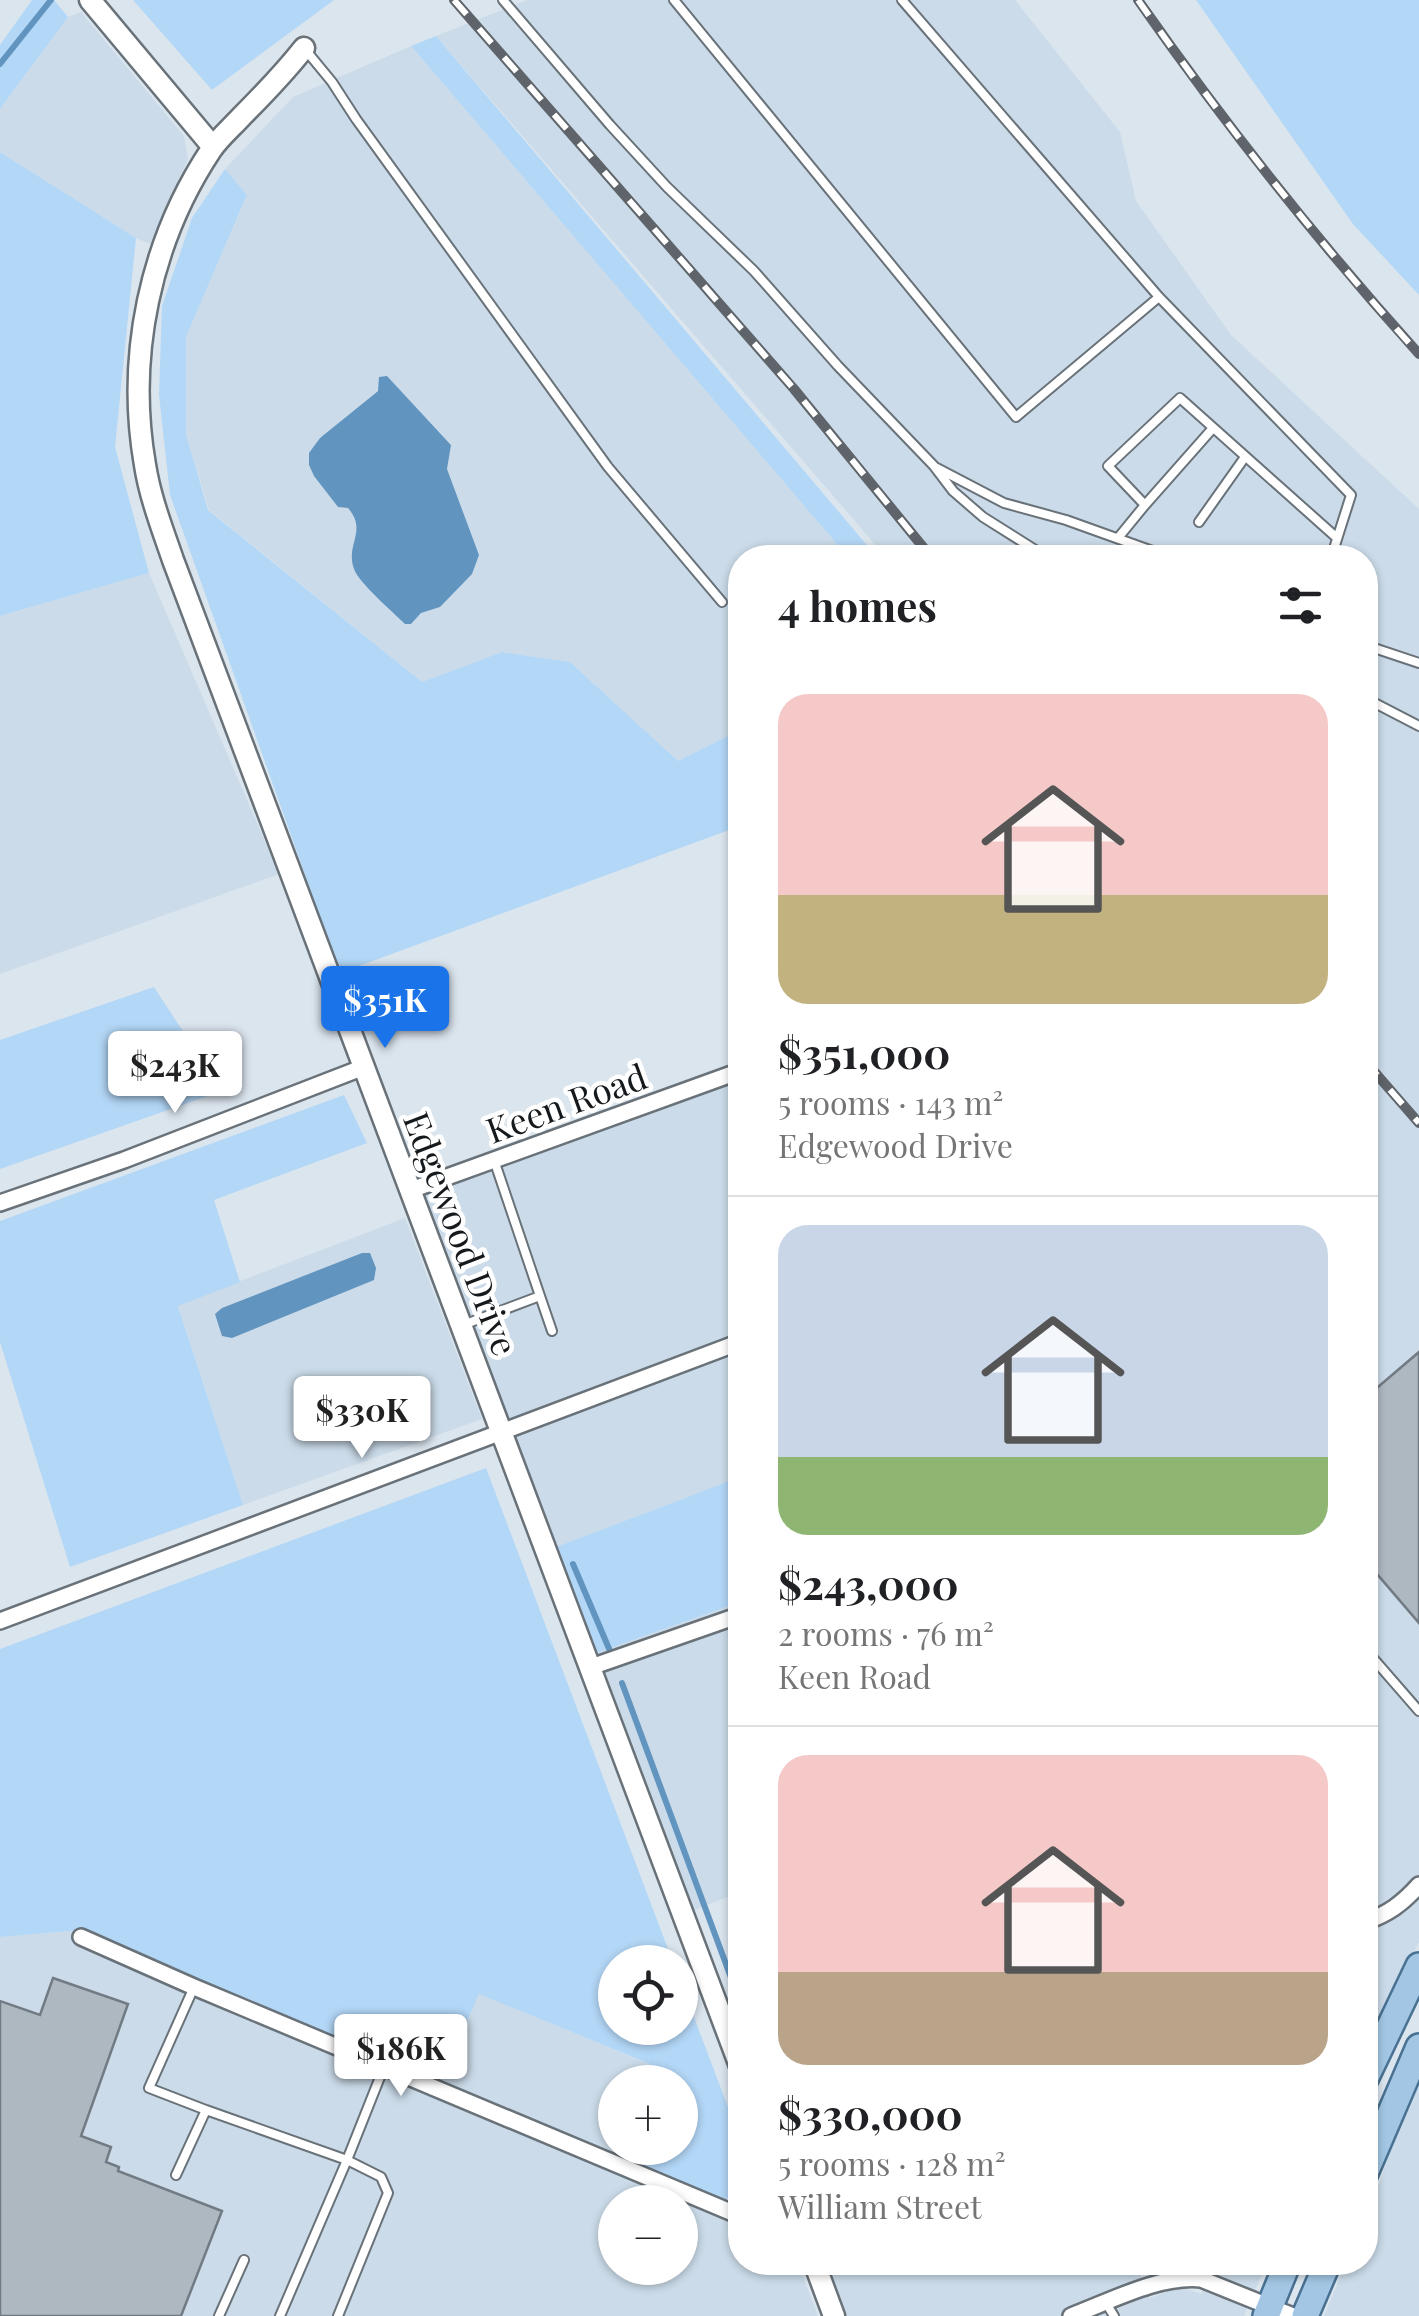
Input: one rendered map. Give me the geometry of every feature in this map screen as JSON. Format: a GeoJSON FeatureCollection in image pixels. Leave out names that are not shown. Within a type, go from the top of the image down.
{"type":"FeatureCollection","features":[{"type":"Feature","properties":{"kind":"main road"},"geometry":{"type":"LineString","coordinates":[[1378,2052],[1419,1966]]}},
{"type":"Feature","properties":{"kind":"main road"},"geometry":{"type":"LineString","coordinates":[[1378,2143],[1419,2047]]}},
{"type":"Feature","properties":{"kind":"main road"},"geometry":{"type":"LineString","coordinates":[[1277,2313],[1285,2275]]}},
{"type":"Feature","properties":{"kind":"main road"},"geometry":{"type":"LineString","coordinates":[[1305,2316],[1322,2275]]}},
{"type":"Feature","properties":{"kind":"street"},"geometry":{"type":"LineString","coordinates":[[90,0],[213,147]]}},
{"type":"Feature","properties":{"kind":"street","name":"Edgewood Drive"},"geometry":{"type":"LineString","coordinates":[[304,48],[213,147],[177,210],[158,259],[139,356],[138,414],[145,465],[167,542],[728,2034]]}},
{"type":"Feature","properties":{"kind":"street"},"geometry":{"type":"LineString","coordinates":[[0,1203],[124,1160],[364,1066]]}},
{"type":"Feature","properties":{"kind":"street","name":"Keen Road"},"geometry":{"type":"LineString","coordinates":[[412,1190],[728,1076]]}},
{"type":"Feature","properties":{"kind":"street"},"geometry":{"type":"LineString","coordinates":[[0,1621],[728,1347]]}},
{"type":"Feature","properties":{"kind":"street"},"geometry":{"type":"LineString","coordinates":[[592,1667],[728,1619]]}},
{"type":"Feature","properties":{"kind":"street"},"geometry":{"type":"LineString","coordinates":[[1378,1917],[1404,1902],[1419,1886]]}},
{"type":"Feature","properties":{"kind":"street"},"geometry":{"type":"LineString","coordinates":[[81,1937],[728,2211]]}},
{"type":"Feature","properties":{"kind":"street"},"geometry":{"type":"LineString","coordinates":[[819,2275],[834,2316]]}},
{"type":"Feature","properties":{"kind":"street"},"geometry":{"type":"LineString","coordinates":[[1071,2316],[1110,2309],[1167,2280],[1185,2278],[1201,2280],[1277,2313]]}},
{"type":"Feature","properties":{"kind":"lane"},"geometry":{"type":"LineString","coordinates":[[502,0],[667,187],[754,272],[953,490],[984,517],[1028,545]]}},
{"type":"Feature","properties":{"kind":"lane"},"geometry":{"type":"LineString","coordinates":[[674,0],[1016,416],[1159,297]]}},
{"type":"Feature","properties":{"kind":"lane"},"geometry":{"type":"LineString","coordinates":[[902,0],[1159,297],[1351,495],[1335,545]]}},
{"type":"Feature","properties":{"kind":"lane"},"geometry":{"type":"LineString","coordinates":[[304,48],[608,467],[722,602]]}},
{"type":"Feature","properties":{"kind":"lane"},"geometry":{"type":"LineString","coordinates":[[1145,505],[1108,466],[1180,398],[1337,538]]}},
{"type":"Feature","properties":{"kind":"lane"},"geometry":{"type":"LineString","coordinates":[[1118,538],[1214,428]]}},
{"type":"Feature","properties":{"kind":"lane"},"geometry":{"type":"LineString","coordinates":[[1198,522],[1246,457]]}},
{"type":"Feature","properties":{"kind":"lane"},"geometry":{"type":"LineString","coordinates":[[934,466],[1004,503],[1137,545]]}},
{"type":"Feature","properties":{"kind":"lane"},"geometry":{"type":"LineString","coordinates":[[1378,649],[1419,663]]}},
{"type":"Feature","properties":{"kind":"lane"},"geometry":{"type":"LineString","coordinates":[[1378,705],[1419,726]]}},
{"type":"Feature","properties":{"kind":"lane"},"geometry":{"type":"LineString","coordinates":[[494,1160],[552,1332]]}},
{"type":"Feature","properties":{"kind":"lane"},"geometry":{"type":"LineString","coordinates":[[462,1326],[540,1296]]}},
{"type":"Feature","properties":{"kind":"lane"},"geometry":{"type":"LineString","coordinates":[[1378,1664],[1419,1711]]}},
{"type":"Feature","properties":{"kind":"lane"},"geometry":{"type":"LineString","coordinates":[[194,1987],[150,2088],[347,2160],[381,2177],[388,2193],[338,2316]]}},
{"type":"Feature","properties":{"kind":"lane"},"geometry":{"type":"LineString","coordinates":[[280,2316],[384,2067]]}},
{"type":"Feature","properties":{"kind":"lane"},"geometry":{"type":"LineString","coordinates":[[176,2175],[206,2110]]}},
{"type":"Feature","properties":{"kind":"lane"},"geometry":{"type":"LineString","coordinates":[[219,2316],[244,2260]]}},
{"type":"Feature","properties":{"kind":"shaded area"},"geometry":{"type":"Polygon","coordinates":[[[32,0],[54,0],[68,17],[0,109],[0,45],[32,0]]]}},
{"type":"Feature","properties":{"kind":"shaded area"},"geometry":{"type":"Polygon","coordinates":[[[133,0],[334,0],[212,90],[133,0]]]}},
{"type":"Feature","properties":{"kind":"shaded area"},"geometry":{"type":"Polygon","coordinates":[[[527,0],[1015,0],[1120,132],[1136,201],[1231,335],[1419,509],[1419,1942],[1378,2022],[1378,545],[876,545],[436,36],[527,0]]]}},
{"type":"Feature","properties":{"kind":"shaded area"},"geometry":{"type":"Polygon","coordinates":[[[1196,0],[1419,0],[1419,295],[1353,224],[1196,0]]]}},
{"type":"Feature","properties":{"kind":"shaded area"},"geometry":{"type":"Polygon","coordinates":[[[81,12],[184,136],[188,159],[150,244],[0,152],[0,109],[68,17],[81,12]]]}},
{"type":"Feature","properties":{"kind":"shaded area"},"geometry":{"type":"Polygon","coordinates":[[[436,36],[867,545],[838,545],[411,46],[436,36]]]}},
{"type":"Feature","properties":{"kind":"shaded area"},"geometry":{"type":"Polygon","coordinates":[[[411,46],[838,545],[728,545],[728,736],[678,761],[570,662],[502,652],[422,682],[209,510],[186,434],[186,337],[247,196],[225,169],[293,97],[411,46]],[[387,376],[378,390],[320,438],[309,465],[338,507],[348,508],[356,518],[358,536],[411,624],[421,613],[440,607],[479,555],[447,469],[451,444],[387,376]]]}},
{"type":"Feature","properties":{"kind":"shaded area"},"geometry":{"type":"Polygon","coordinates":[[[0,152],[136,238],[115,447],[149,573],[0,616],[0,152]]]}},
{"type":"Feature","properties":{"kind":"shaded area"},"geometry":{"type":"Polygon","coordinates":[[[225,169],[247,195],[186,337],[186,434],[208,510],[422,682],[502,652],[570,662],[678,761],[728,736],[728,830],[340,973],[170,495],[159,395],[162,306],[192,218],[225,169]]]}},
{"type":"Feature","properties":{"kind":"shaded area"},"geometry":{"type":"Polygon","coordinates":[[[387,376],[451,445],[447,469],[479,555],[472,574],[440,607],[421,613],[411,624],[405,624],[357,575],[352,560],[354,516],[348,508],[338,507],[309,465],[309,453],[320,438],[378,391],[379,377],[387,376]]]}},
{"type":"Feature","properties":{"kind":"shaded area"},"geometry":{"type":"Polygon","coordinates":[[[149,573],[279,874],[0,974],[0,616],[149,573]]]}},
{"type":"Feature","properties":{"kind":"shaded area"},"geometry":{"type":"Polygon","coordinates":[[[154,987],[222,1091],[0,1169],[0,1040],[154,987]]]}},
{"type":"Feature","properties":{"kind":"shaded area"},"geometry":{"type":"Polygon","coordinates":[[[728,1080],[728,1482],[556,1547],[422,1195],[728,1080]]]}},
{"type":"Feature","properties":{"kind":"shaded area"},"geometry":{"type":"Polygon","coordinates":[[[344,1095],[367,1143],[214,1200],[240,1282],[178,1306],[243,1505],[70,1567],[0,1342],[0,1221],[344,1095]]]}},
{"type":"Feature","properties":{"kind":"shaded area"},"geometry":{"type":"Polygon","coordinates":[[[405,1218],[482,1419],[243,1505],[178,1305],[405,1218]]]}},
{"type":"Feature","properties":{"kind":"shaded area"},"geometry":{"type":"Polygon","coordinates":[[[370,1253],[376,1268],[374,1280],[232,1338],[222,1336],[215,1314],[222,1308],[370,1253]]]}},
{"type":"Feature","properties":{"kind":"shaded area"},"geometry":{"type":"Polygon","coordinates":[[[486,1468],[667,1945],[598,1945],[598,2043],[479,1994],[440,2082],[80,1930],[0,1937],[0,1649],[486,1468]]]}},
{"type":"Feature","properties":{"kind":"shaded area"},"geometry":{"type":"Polygon","coordinates":[[[728,1482],[728,1606],[596,1653],[556,1547],[728,1482]]]}},
{"type":"Feature","properties":{"kind":"shaded area"},"geometry":{"type":"Polygon","coordinates":[[[728,1606],[728,1897],[692,1911],[596,1653],[728,1606]]]}},
{"type":"Feature","properties":{"kind":"shaded area"},"geometry":{"type":"Polygon","coordinates":[[[80,1930],[439,2082],[478,1993],[651,2065],[598,2065],[598,2165],[638,2165],[686,2185],[598,2185],[598,2285],[698,2285],[698,2190],[728,2202],[728,2275],[803,2275],[818,2316],[0,2316],[0,1937],[80,1930]]]}},
{"type":"Feature","properties":{"kind":"shaded area"},"geometry":{"type":"Polygon","coordinates":[[[698,2028],[728,2107],[725,2201],[698,2190],[698,2185],[686,2185],[637,2165],[698,2165],[698,2065],[650,2064],[604,2045],[698,2045],[698,2028]]]}},
{"type":"Feature","properties":{"kind":"shaded area"},"geometry":{"type":"Polygon","coordinates":[[[1419,2078],[1419,2316],[1324,2316],[1341,2275],[1378,2275],[1378,2186],[1419,2078]]]}},
{"type":"Feature","properties":{"kind":"shaded area"},"geometry":{"type":"Polygon","coordinates":[[[827,2275],[1140,2275],[1150,2298],[1180,2287],[1202,2294],[1203,2275],[1262,2275],[1244,2316],[842,2316],[827,2275]]]}},
{"type":"Feature","properties":{"kind":"building"},"geometry":{"type":"Polygon","coordinates":[[[1419,1352],[1419,1623],[1378,1575],[1378,1387],[1419,1352]]]}},
{"type":"Feature","properties":{"kind":"building"},"geometry":{"type":"Polygon","coordinates":[[[53,1978],[128,2004],[81,2136],[111,2147],[106,2162],[119,2167],[118,2171],[222,2211],[181,2316],[0,2316],[0,2001],[40,2015],[53,1978]]]}},
{"type":"Feature","properties":{"kind":"waterway"},"geometry":{"type":"LineString","coordinates":[[0,64],[51,0]]}},
{"type":"Feature","properties":{"kind":"waterway"},"geometry":{"type":"LineString","coordinates":[[573,1564],[610,1651]]}},
{"type":"Feature","properties":{"kind":"waterway"},"geometry":{"type":"LineString","coordinates":[[622,1683],[728,1970]]}},
{"type":"Feature","properties":{"kind":"railway"},"geometry":{"type":"LineString","coordinates":[[454,0],[794,389],[921,545]]}},
{"type":"Feature","properties":{"kind":"railway"},"geometry":{"type":"LineString","coordinates":[[1138,0],[1273,182],[1419,354]]}},
{"type":"Feature","properties":{"kind":"railway"},"geometry":{"type":"LineString","coordinates":[[1378,1076],[1419,1123]]}}]}
